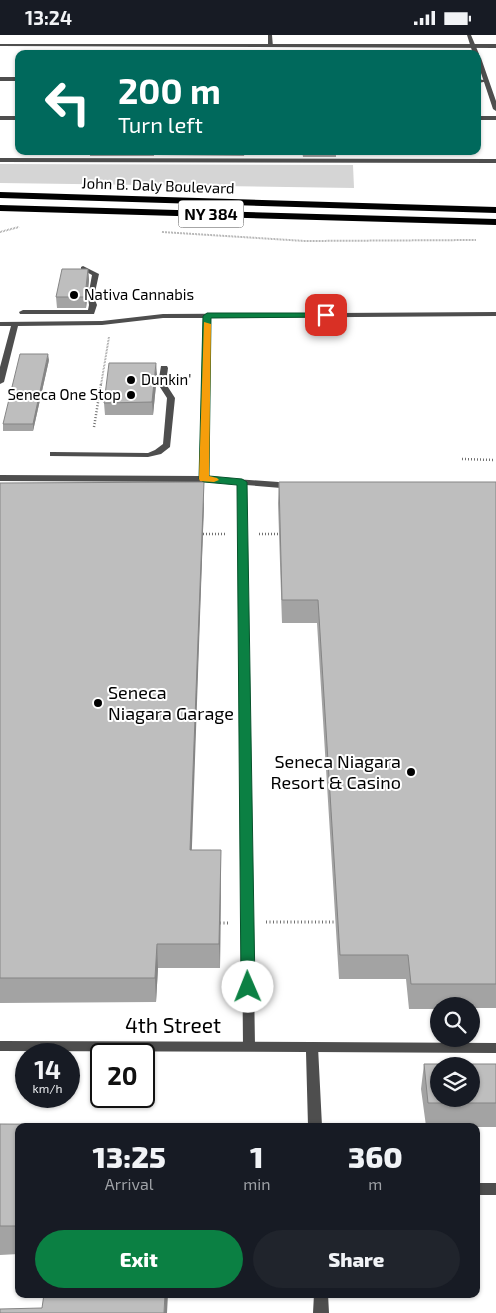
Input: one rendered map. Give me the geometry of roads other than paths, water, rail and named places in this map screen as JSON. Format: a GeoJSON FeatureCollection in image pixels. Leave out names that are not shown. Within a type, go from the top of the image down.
{"type":"FeatureCollection","features":[{"type":"Feature","properties":{"kind":"highway","name":"John B. Daly Boulevard"},"geometry":{"type":"LineString","coordinates":[[0,195],[496,210]]}},
{"type":"Feature","properties":{"kind":"highway","name":"John B. Daly Boulevard"},"geometry":{"type":"LineString","coordinates":[[0,208],[496,222]]}},
{"type":"Feature","properties":{"kind":"street"},"geometry":{"type":"LineString","coordinates":[[270,35],[271,46]]}},
{"type":"Feature","properties":{"kind":"street"},"geometry":{"type":"LineString","coordinates":[[469,35],[474,50]]}},
{"type":"Feature","properties":{"kind":"street"},"geometry":{"type":"LineString","coordinates":[[0,45],[496,47]]}},
{"type":"Feature","properties":{"kind":"street"},"geometry":{"type":"LineString","coordinates":[[481,67],[496,109]]}},
{"type":"Feature","properties":{"kind":"street"},"geometry":{"type":"LineString","coordinates":[[0,79],[15,79]]}},
{"type":"Feature","properties":{"kind":"street"},"geometry":{"type":"LineString","coordinates":[[481,81],[486,81]]}},
{"type":"Feature","properties":{"kind":"street"},"geometry":{"type":"LineString","coordinates":[[0,118],[15,118]]}},
{"type":"Feature","properties":{"kind":"street"},"geometry":{"type":"LineString","coordinates":[[481,118],[496,118]]}},
{"type":"Feature","properties":{"kind":"street"},"geometry":{"type":"LineString","coordinates":[[0,160],[496,161]]}},
{"type":"Feature","properties":{"kind":"street"},"geometry":{"type":"LineString","coordinates":[[23,311],[91,312],[93,305],[91,297],[96,274],[83,268]]}},
{"type":"Feature","properties":{"kind":"street"},"geometry":{"type":"LineString","coordinates":[[0,324],[102,323],[164,316],[494,316]]}},
{"type":"Feature","properties":{"kind":"street"},"geometry":{"type":"LineString","coordinates":[[204,479],[207,316]]}},
{"type":"Feature","properties":{"kind":"street"},"geometry":{"type":"LineString","coordinates":[[0,382],[15,324]]}},
{"type":"Feature","properties":{"kind":"street"},"geometry":{"type":"LineString","coordinates":[[53,455],[148,455],[164,449],[167,445],[170,398],[162,385],[164,368]]}},
{"type":"Feature","properties":{"kind":"street"},"geometry":{"type":"LineString","coordinates":[[0,478],[204,479],[298,486]]}},
{"type":"Feature","properties":{"kind":"street"},"geometry":{"type":"LineString","coordinates":[[242,482],[249,1046]]}},
{"type":"Feature","properties":{"kind":"street","name":"4th Street"},"geometry":{"type":"LineString","coordinates":[[0,1045],[496,1048]]}},
{"type":"Feature","properties":{"kind":"street"},"geometry":{"type":"LineString","coordinates":[[312,1047],[315,1123]]}},
{"type":"Feature","properties":{"kind":"street"},"geometry":{"type":"LineString","coordinates":[[480,1189],[496,1189]]}},
{"type":"Feature","properties":{"kind":"street"},"geometry":{"type":"LineString","coordinates":[[321,1298],[321,1313]]}},
{"type":"Feature","properties":{"kind":"place","name":"Nativa Cannabis"},"geometry":{"type":"Point","coordinates":[74,295]}},
{"type":"Feature","properties":{"kind":"place","name":"Dunkin'"},"geometry":{"type":"Point","coordinates":[131,380]}},
{"type":"Feature","properties":{"kind":"place","name":"Seneca One Stop"},"geometry":{"type":"Point","coordinates":[131,395]}},
{"type":"Feature","properties":{"kind":"place","name":"Seneca Niagara Garage"},"geometry":{"type":"Point","coordinates":[98,703]}},
{"type":"Feature","properties":{"kind":"place","name":"Seneca Niagara Resort & Casino"},"geometry":{"type":"Point","coordinates":[411,772]}}]}
